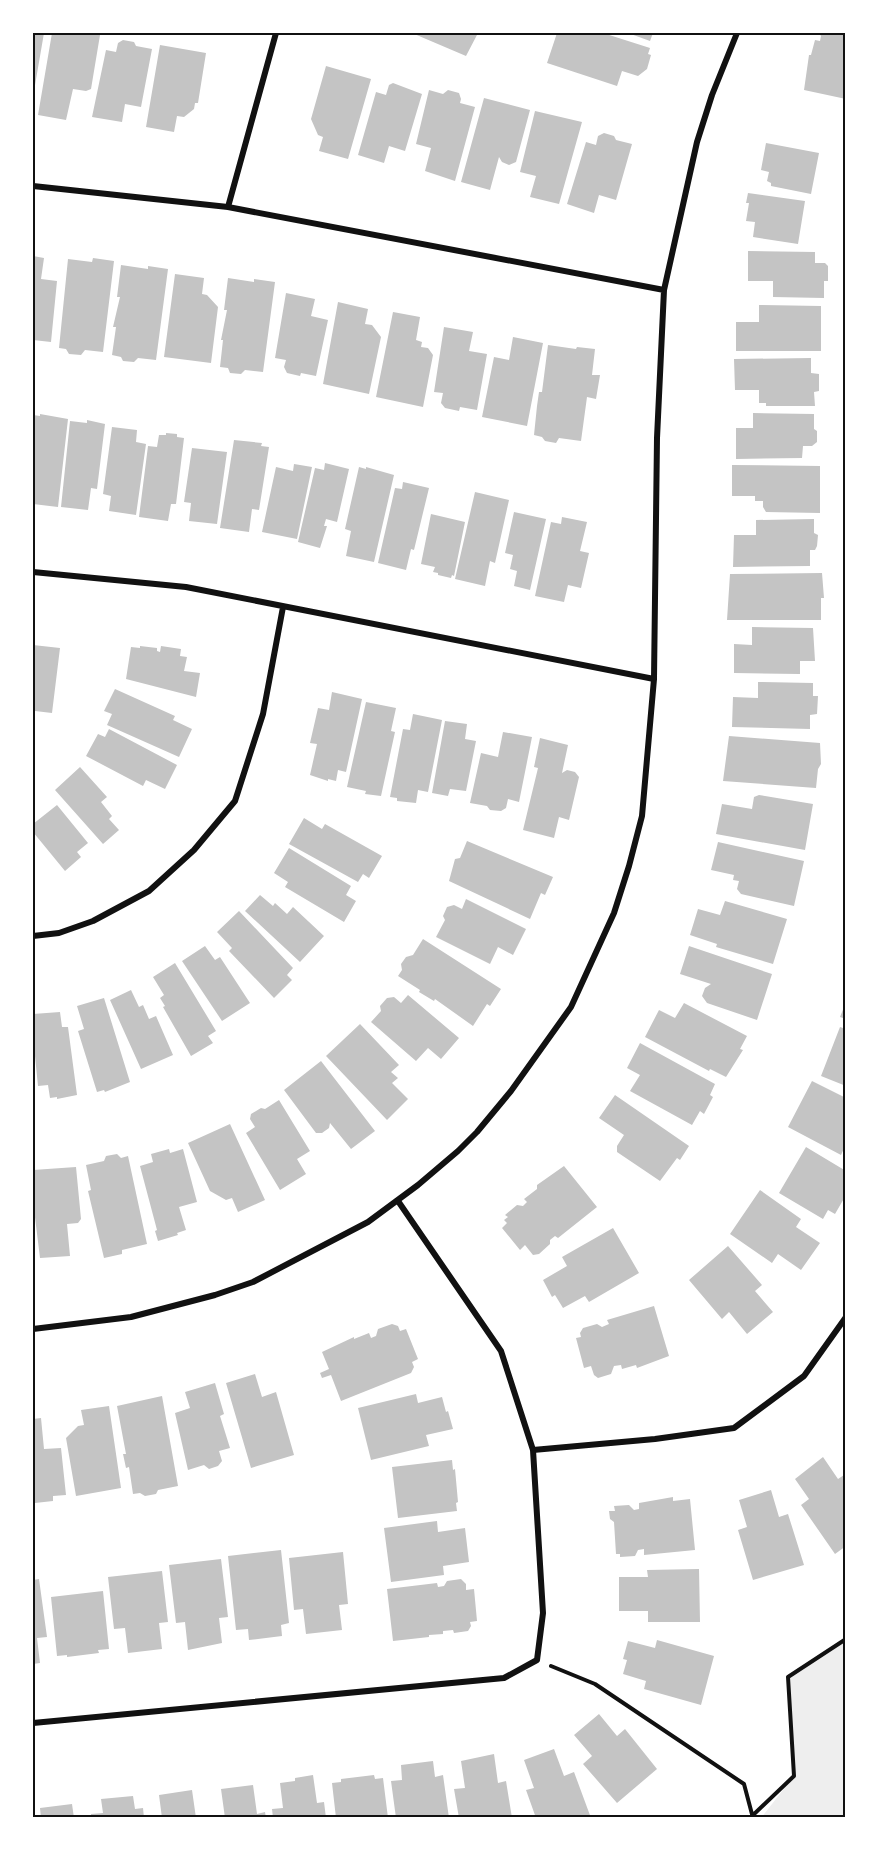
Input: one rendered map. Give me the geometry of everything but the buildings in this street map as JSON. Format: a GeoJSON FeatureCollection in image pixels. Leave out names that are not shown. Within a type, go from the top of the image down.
{"type":"FeatureCollection","features":[{"type":"Feature","properties":{"kind":"street"},"geometry":{"type":"LineString","coordinates":[[228,207],[276,33]]}},
{"type":"Feature","properties":{"kind":"street"},"geometry":{"type":"LineString","coordinates":[[33,1329],[131,1317],[253,1282],[368,1222],[398,1201],[458,1151],[484,1124],[571,1007],[614,913],[639,832],[654,679],[657,438],[664,290],[697,142],[712,95],[737,33]]}},
{"type":"Feature","properties":{"kind":"street"},"geometry":{"type":"LineString","coordinates":[[33,186],[228,207],[664,290]]}},
{"type":"Feature","properties":{"kind":"street"},"geometry":{"type":"LineString","coordinates":[[33,572],[186,587],[654,679]]}},
{"type":"Feature","properties":{"kind":"street"},"geometry":{"type":"LineString","coordinates":[[33,936],[59,933],[93,921],[150,891],[194,850],[235,801],[263,714],[283,607]]}},
{"type":"Feature","properties":{"kind":"street"},"geometry":{"type":"LineString","coordinates":[[33,1723],[504,1678],[537,1660],[543,1613],[533,1450],[501,1351],[398,1201]]}},
{"type":"Feature","properties":{"kind":"street"},"geometry":{"type":"LineString","coordinates":[[533,1450],[655,1439],[734,1428],[804,1376],[846,1317]]}},
{"type":"Feature","properties":{"kind":"path"},"geometry":{"type":"LineString","coordinates":[[752,1817],[795,1776],[788,1677],[846,1639]]}},
{"type":"Feature","properties":{"kind":"path"},"geometry":{"type":"LineString","coordinates":[[537,1660],[595,1684],[744,1784],[752,1817]]}},
{"type":"Feature","properties":{"kind":"shaded area"},"geometry":{"type":"Polygon","coordinates":[[[846,1637],[846,1818],[761,1818],[794,1776],[788,1677],[846,1637]]]}}]}
